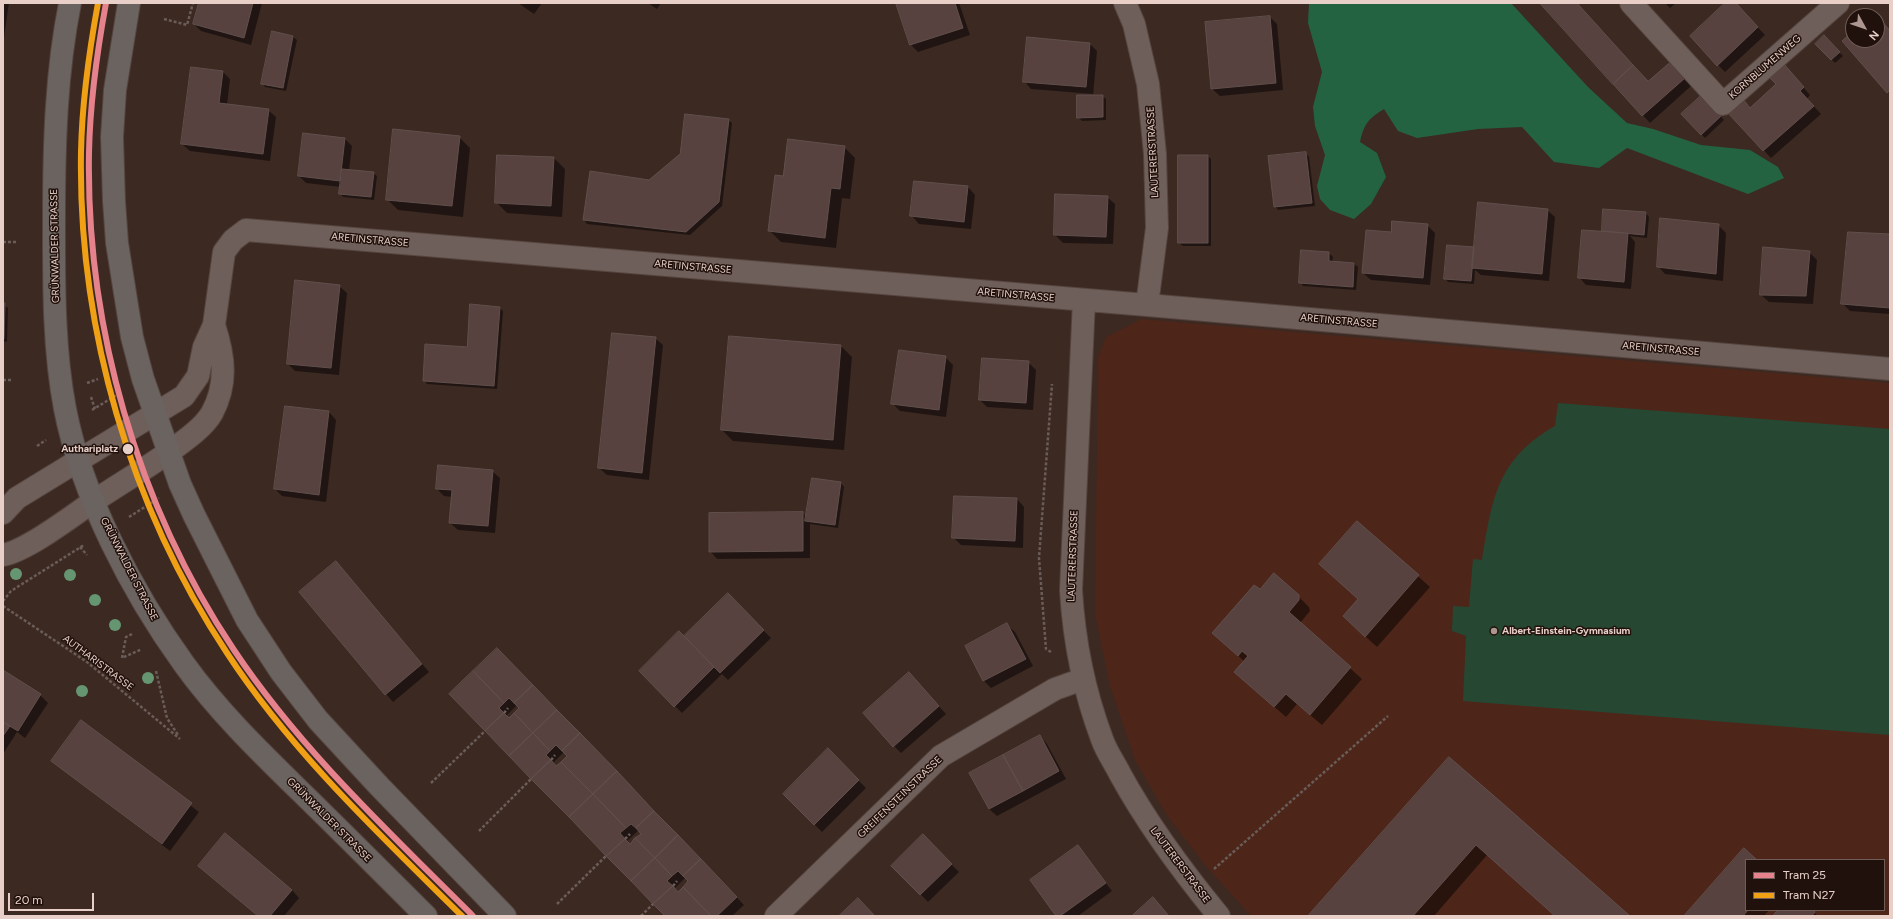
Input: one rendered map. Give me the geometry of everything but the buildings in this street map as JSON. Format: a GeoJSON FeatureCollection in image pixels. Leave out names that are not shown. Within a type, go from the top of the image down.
{"type":"FeatureCollection","features":[{"type":"Feature","properties":{"kind":"main road","name":"GRÜNWALDER STRASSE"},"geometry":{"type":"LineString","coordinates":[[70,3],[57,90],[54,269],[58,345],[64,397],[69,425],[95,501],[107,531],[140,594],[161,630],[206,692],[255,747],[426,916]]}},
{"type":"Feature","properties":{"kind":"main road"},"geometry":{"type":"LineString","coordinates":[[129,3],[115,90],[112,137],[117,242],[132,337],[143,378],[180,484],[247,620],[281,672],[318,720],[379,786],[506,916]]}},
{"type":"Feature","properties":{"kind":"street","name":"LAUTERERSTRASSE"},"geometry":{"type":"LineString","coordinates":[[1125,3],[1134,24],[1148,84],[1155,154],[1157,228],[1147,305]]}},
{"type":"Feature","properties":{"kind":"street","name":"KORNBLUMENWEG"},"geometry":{"type":"LineString","coordinates":[[1631,3],[1723,104],[1838,3]]}},
{"type":"Feature","properties":{"kind":"street","name":"ARETINSTRASSE"},"geometry":{"type":"LineString","coordinates":[[214,325],[224,252],[232,240],[246,230],[1890,369]]}},
{"type":"Feature","properties":{"kind":"street","name":"LAUTERERSTRASSE"},"geometry":{"type":"LineString","coordinates":[[1084,300],[1071,590],[1073,627],[1083,679],[1102,740],[1139,810],[1194,885],[1219,916]]}},
{"type":"Feature","properties":{"kind":"street"},"geometry":{"type":"LineString","coordinates":[[3,513],[17,498],[184,396],[198,376],[204,347],[214,325]]}},
{"type":"Feature","properties":{"kind":"street"},"geometry":{"type":"LineString","coordinates":[[3,555],[38,538],[169,453],[196,432],[211,414],[220,394],[224,371],[222,348],[214,325]]}},
{"type":"Feature","properties":{"kind":"street","name":"GREIFENSTEINSTRASSE"},"geometry":{"type":"LineString","coordinates":[[776,916],[941,756],[1055,689],[1083,679]]}},
{"type":"Feature","properties":{"kind":"path"},"geometry":{"type":"LineString","coordinates":[[164,19],[187,25],[193,3]]}},
{"type":"Feature","properties":{"kind":"path"},"geometry":{"type":"LineString","coordinates":[[3,242],[17,242]]}},
{"type":"Feature","properties":{"kind":"path"},"geometry":{"type":"LineString","coordinates":[[37,446],[143,378]]}},
{"type":"Feature","properties":{"kind":"path"},"geometry":{"type":"LineString","coordinates":[[89,388],[87,382],[98,379]]}},
{"type":"Feature","properties":{"kind":"path"},"geometry":{"type":"LineString","coordinates":[[3,380],[13,380]]}},
{"type":"Feature","properties":{"kind":"path"},"geometry":{"type":"LineString","coordinates":[[90,394],[95,408]]}},
{"type":"Feature","properties":{"kind":"path"},"geometry":{"type":"LineString","coordinates":[[3,601],[11,591],[180,484]]}},
{"type":"Feature","properties":{"kind":"path"},"geometry":{"type":"LineString","coordinates":[[80,547],[91,561]]}},
{"type":"Feature","properties":{"kind":"path","name":"AUTHARISTRASSE"},"geometry":{"type":"LineString","coordinates":[[3,606],[86,662],[119,687],[180,739],[167,718],[155,667]]}},
{"type":"Feature","properties":{"kind":"path"},"geometry":{"type":"LineString","coordinates":[[129,627],[136,639]]}},
{"type":"Feature","properties":{"kind":"path","name":"AUTHARISTRASSE"},"geometry":{"type":"LineString","coordinates":[[133,633],[126,637],[122,658],[142,649]]}},
{"type":"Feature","properties":{"kind":"path"},"geometry":{"type":"LineString","coordinates":[[139,644],[146,655]]}},
{"type":"Feature","properties":{"kind":"path"},"geometry":{"type":"LineString","coordinates":[[504,713],[508,708]]}},
{"type":"Feature","properties":{"kind":"path"},"geometry":{"type":"LineString","coordinates":[[1194,885],[1388,716]]}},
{"type":"Feature","properties":{"kind":"path"},"geometry":{"type":"LineString","coordinates":[[432,784],[485,731]]}},
{"type":"Feature","properties":{"kind":"path"},"geometry":{"type":"LineString","coordinates":[[551,760],[555,755]]}},
{"type":"Feature","properties":{"kind":"path"},"geometry":{"type":"LineString","coordinates":[[479,830],[531,779]]}},
{"type":"Feature","properties":{"kind":"path"},"geometry":{"type":"LineString","coordinates":[[625,839],[630,834]]}},
{"type":"Feature","properties":{"kind":"path"},"geometry":{"type":"LineString","coordinates":[[557,904],[606,856]]}},
{"type":"Feature","properties":{"kind":"path"},"geometry":{"type":"LineString","coordinates":[[673,886],[677,881]]}},
{"type":"Feature","properties":{"kind":"path"},"geometry":{"type":"LineString","coordinates":[[641,916],[653,904]]}},
{"type":"Feature","properties":{"kind":"shaded area","name":"Albert-Einstein-Gymnasium"},"geometry":{"type":"Polygon","coordinates":[[[1141,319],[1890,383],[1890,916],[1251,916],[1205,865],[1166,814],[1135,760],[1110,686],[1095,614],[1098,357],[1106,337],[1141,319]]]}},
{"type":"Feature","properties":{"kind":"green space"},"geometry":{"type":"Polygon","coordinates":[[[1309,3],[1511,3],[1588,87],[1627,123],[1653,129],[1701,145],[1750,150],[1778,167],[1784,178],[1748,194],[1627,148],[1599,168],[1554,162],[1522,127],[1478,129],[1417,138],[1398,131],[1384,109],[1370,119],[1365,126],[1360,142],[1377,153],[1386,177],[1371,204],[1354,219],[1330,210],[1320,199],[1317,186],[1325,155],[1315,126],[1313,107],[1322,72],[1308,23],[1309,3]]]}},
{"type":"Feature","properties":{"kind":"green space"},"geometry":{"type":"Polygon","coordinates":[[[1558,403],[1890,429],[1890,735],[1463,701],[1466,636],[1452,631],[1453,606],[1469,607],[1473,559],[1482,560],[1489,518],[1500,482],[1509,467],[1521,452],[1536,439],[1555,426],[1558,403]]]}},
{"type":"Feature","properties":{"kind":"tram line","name":"N27"},"geometry":{"type":"LineString","coordinates":[[98,3],[84,96],[81,152],[82,218],[89,284],[100,349],[116,414],[137,477],[163,538],[193,597],[227,653],[252,689],[279,724],[337,790],[368,823],[462,916]]}},
{"type":"Feature","properties":{"kind":"tram line","name":"25"},"geometry":{"type":"LineString","coordinates":[[106,3],[92,96],[89,153],[90,218],[97,283],[108,348],[124,412],[145,475],[170,536],[200,594],[234,650],[260,686],[287,722],[316,756],[378,821],[473,916]]}},
{"type":"Feature","properties":{"kind":"place","name":"Authariplatz"},"geometry":{"type":"Point","coordinates":[128,449]}},
{"type":"Feature","properties":{"kind":"place","name":"Albert-Einstein-Gymnasium"},"geometry":{"type":"Point","coordinates":[1494,631]}}]}
